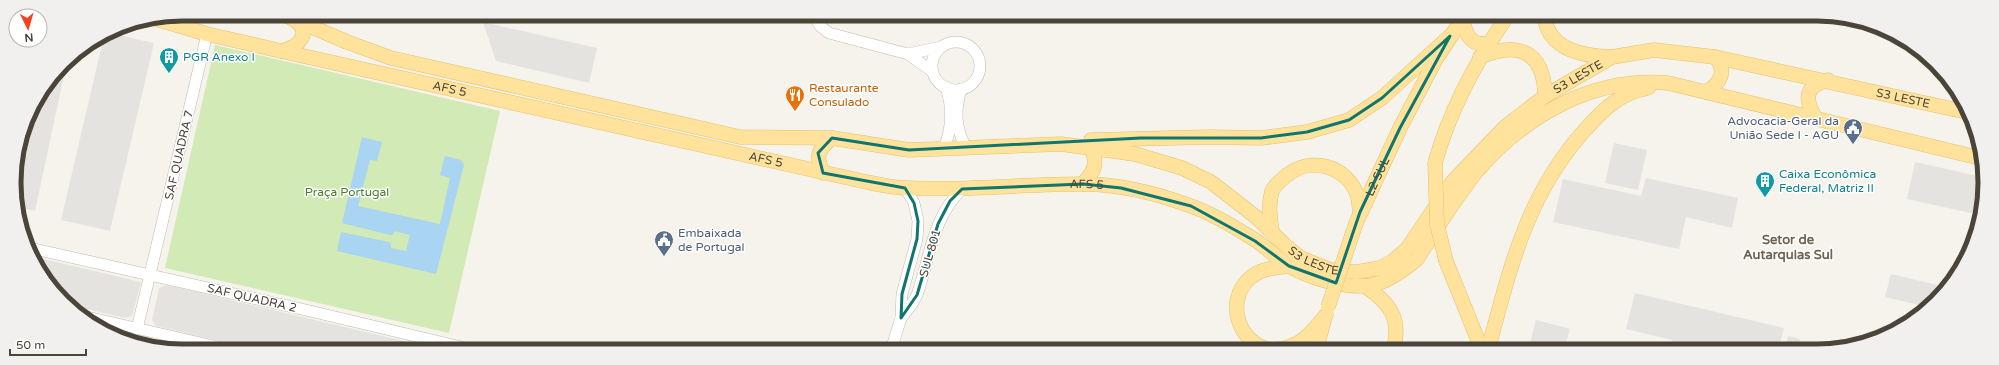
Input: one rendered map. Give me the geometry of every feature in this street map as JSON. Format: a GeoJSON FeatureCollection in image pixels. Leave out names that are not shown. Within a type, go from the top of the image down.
{"type":"FeatureCollection","features":[{"type":"Feature","properties":{"kind":"main road"},"geometry":{"type":"LineString","coordinates":[[281,51],[295,47],[302,36],[302,28],[299,23],[296,21]]}},
{"type":"Feature","properties":{"kind":"main road","name":"AFS 5"},"geometry":{"type":"LineString","coordinates":[[299,21],[347,42],[391,58],[740,137],[761,139],[832,138],[894,149],[944,149],[1061,144],[1135,154],[1182,168],[1211,182],[1272,231]]}},
{"type":"Feature","properties":{"kind":"main road","name":"L2 SUL"},"geometry":{"type":"LineString","coordinates":[[1318,344],[1358,218],[1400,128],[1436,59],[1461,21]]}},
{"type":"Feature","properties":{"kind":"main road"},"geometry":{"type":"LineString","coordinates":[[1464,21],[1466,34],[1470,39],[1477,44],[1489,43]]}},
{"type":"Feature","properties":{"kind":"main road"},"geometry":{"type":"LineString","coordinates":[[1480,344],[1446,261],[1437,224],[1435,163],[1444,131],[1480,57],[1504,21]]}},
{"type":"Feature","properties":{"kind":"main road"},"geometry":{"type":"LineString","coordinates":[[1546,21],[1550,33],[1566,49],[1586,56],[1612,57]]}},
{"type":"Feature","properties":{"kind":"main road","name":"AFS 5"},"geometry":{"type":"LineString","coordinates":[[165,22],[207,34],[822,173],[905,188],[962,189],[1083,184],[1121,188],[1162,196],[1191,206],[1255,241],[1289,266],[1324,281],[1365,286]]}},
{"type":"Feature","properties":{"kind":"main road"},"geometry":{"type":"LineString","coordinates":[[1061,144],[1141,138],[1261,138],[1307,132],[1349,120],[1382,98],[1450,36]]}},
{"type":"Feature","properties":{"kind":"main road"},"geometry":{"type":"LineString","coordinates":[[1480,57],[1504,50],[1518,50],[1528,54],[1541,68],[1544,80],[1545,96]]}},
{"type":"Feature","properties":{"kind":"main road","name":"S3 LESTE"},"geometry":{"type":"LineString","coordinates":[[1272,231],[1285,245],[1302,258],[1331,270],[1357,272],[1380,268],[1393,261],[1407,249],[1453,181],[1505,127],[1545,96],[1612,57],[1654,50],[1715,57],[1828,80],[1961,111]]}},
{"type":"Feature","properties":{"kind":"main road"},"geometry":{"type":"LineString","coordinates":[[1705,92],[1718,84],[1721,76],[1721,66],[1715,57]]}},
{"type":"Feature","properties":{"kind":"main road"},"geometry":{"type":"LineString","coordinates":[[1815,117],[1810,108],[1808,99],[1809,91],[1816,83],[1828,80]]}},
{"type":"Feature","properties":{"kind":"main road","name":"S3 LESTE"},"geometry":{"type":"LineString","coordinates":[[1365,286],[1391,278],[1417,259],[1477,172],[1503,146],[1531,122],[1564,102],[1598,88],[1628,83],[1655,82],[1680,85],[1976,157]]}},
{"type":"Feature","properties":{"kind":"main road"},"geometry":{"type":"LineString","coordinates":[[1490,344],[1514,255],[1524,229],[1543,189],[1566,152],[1603,111],[1621,96],[1653,87],[1680,85]]}},
{"type":"Feature","properties":{"kind":"main road"},"geometry":{"type":"LineString","coordinates":[[822,173],[818,153],[832,138]]}},
{"type":"Feature","properties":{"kind":"main road"},"geometry":{"type":"LineString","coordinates":[[1083,184],[1094,170],[1096,162],[1092,147]]}},
{"type":"Feature","properties":{"kind":"main road"},"geometry":{"type":"LineString","coordinates":[[1272,231],[1270,202],[1273,190],[1291,171],[1306,165],[1323,164],[1339,172],[1351,185],[1358,197],[1358,218]]}},
{"type":"Feature","properties":{"kind":"main road"},"geometry":{"type":"LineString","coordinates":[[1255,344],[1246,337],[1240,326],[1237,314],[1238,300],[1248,279],[1258,272],[1267,269],[1289,266]]}},
{"type":"Feature","properties":{"kind":"main road"},"geometry":{"type":"LineString","coordinates":[[1365,286],[1382,298],[1392,312],[1396,329],[1394,344]]}},
{"type":"Feature","properties":{"kind":"main road"},"geometry":{"type":"LineString","coordinates":[[1297,344],[1308,336],[1327,311]]}},
{"type":"Feature","properties":{"kind":"street"},"geometry":{"type":"LineString","coordinates":[[818,21],[820,26],[829,33],[908,54],[933,72],[938,81],[946,87],[961,89],[972,84],[978,77],[980,62],[978,54],[973,48],[961,42],[947,43],[941,47],[908,54]]}},
{"type":"Feature","properties":{"kind":"street","name":"SAF QUADRA 7"},"geometry":{"type":"LineString","coordinates":[[137,329],[207,34]]}},
{"type":"Feature","properties":{"kind":"street"},"geometry":{"type":"LineString","coordinates":[[933,72],[933,60],[941,47]]}},
{"type":"Feature","properties":{"kind":"street"},"geometry":{"type":"LineString","coordinates":[[944,149],[951,123],[951,108],[946,87]]}},
{"type":"Feature","properties":{"kind":"street"},"geometry":{"type":"LineString","coordinates":[[961,89],[957,109],[958,130],[966,148]]}},
{"type":"Feature","properties":{"kind":"street","name":"SUL 801"},"geometry":{"type":"LineString","coordinates":[[893,344],[900,318],[902,294],[917,239],[918,221],[914,203],[905,188]]}},
{"type":"Feature","properties":{"kind":"street","name":"SUL 801"},"geometry":{"type":"LineString","coordinates":[[900,318],[912,304],[917,295],[938,224],[950,201],[962,189]]}},
{"type":"Feature","properties":{"kind":"street","name":"SAF QUADRA 2"},"geometry":{"type":"LineString","coordinates":[[36,249],[448,344]]}},
{"type":"Feature","properties":{"kind":"street"},"geometry":{"type":"LineString","coordinates":[[911,262],[926,266]]}},
{"type":"Feature","properties":{"kind":"street"},"geometry":{"type":"LineString","coordinates":[[98,320],[203,344]]}},
{"type":"Feature","properties":{"kind":"highlighted area"},"geometry":{"type":"Polygon","coordinates":[[[1450,36],[1400,128],[1360,212],[1336,283],[1289,266],[1255,241],[1191,206],[1121,188],[1083,184],[962,189],[950,201],[938,224],[917,295],[901,318],[902,294],[917,239],[918,221],[914,203],[905,188],[823,173],[818,153],[832,138],[909,150],[1141,138],[1261,138],[1307,132],[1349,120],[1382,98],[1450,36]]]}},
{"type":"Feature","properties":{"kind":"green space","name":"Praça Portugal"},"geometry":{"type":"Polygon","coordinates":[[[215,45],[500,111],[449,333],[165,268],[215,45]]]}},
{"type":"Feature","properties":{"kind":"shaded area"},"geometry":{"type":"Polygon","coordinates":[[[483,22],[597,48],[589,83],[496,61],[483,22]]]}},
{"type":"Feature","properties":{"kind":"shaded area"},"geometry":{"type":"Polygon","coordinates":[[[117,35],[154,43],[110,231],[61,220],[102,43],[117,35]]]}},
{"type":"Feature","properties":{"kind":"shaded area"},"geometry":{"type":"Polygon","coordinates":[[[65,72],[35,211],[23,208],[22,204],[21,172],[24,151],[33,121],[38,111],[54,84],[65,72]]]}},
{"type":"Feature","properties":{"kind":"shaded area"},"geometry":{"type":"Polygon","coordinates":[[[1614,143],[1647,150],[1638,190],[1605,183],[1614,143]]]}},
{"type":"Feature","properties":{"kind":"shaded area"},"geometry":{"type":"Polygon","coordinates":[[[1915,162],[1978,176],[1978,193],[1975,214],[1907,199],[1915,162]]]}},
{"type":"Feature","properties":{"kind":"shaded area"},"geometry":{"type":"Polygon","coordinates":[[[1646,178],[1738,198],[1732,228],[1686,217],[1679,249],[1553,222],[1563,179],[1641,196],[1646,178]]]}},
{"type":"Feature","properties":{"kind":"shaded area"},"geometry":{"type":"Polygon","coordinates":[[[40,258],[141,282],[132,316],[125,318],[80,307],[54,281],[40,258]]]}},
{"type":"Feature","properties":{"kind":"shaded area"},"geometry":{"type":"Polygon","coordinates":[[[1891,274],[1941,286],[1921,305],[1885,297],[1891,274]]]}},
{"type":"Feature","properties":{"kind":"shaded area"},"geometry":{"type":"Polygon","coordinates":[[[167,285],[417,344],[232,344],[156,326],[152,320],[159,288],[167,285]]]}},
{"type":"Feature","properties":{"kind":"shaded area"},"geometry":{"type":"Polygon","coordinates":[[[1635,293],[1784,328],[1780,344],[1671,344],[1672,340],[1626,329],[1635,293]]]}},
{"type":"Feature","properties":{"kind":"shaded area"},"geometry":{"type":"Polygon","coordinates":[[[1536,320],[1570,329],[1566,344],[1530,344],[1536,320]]]}},
{"type":"Feature","properties":{"kind":"shaded area"},"geometry":{"type":"Polygon","coordinates":[[[1788,336],[1800,339],[1799,344],[1786,344],[1788,336]]]}},
{"type":"Feature","properties":{"kind":"water"},"geometry":{"type":"Polygon","coordinates":[[[362,137],[382,142],[377,161],[370,160],[358,206],[440,224],[450,178],[440,175],[445,156],[461,160],[464,165],[436,274],[337,251],[341,232],[389,242],[391,243],[391,248],[406,251],[410,235],[394,231],[393,235],[390,235],[342,223],[362,137]]]}},
{"type":"Feature","properties":{"kind":"place","name":"PGR Anexo I"},"geometry":{"type":"Point","coordinates":[169,74]}},
{"type":"Feature","properties":{"kind":"place","name":"Restaurante Consulado"},"geometry":{"type":"Point","coordinates":[795,112]}},
{"type":"Feature","properties":{"kind":"place","name":"Advocacia-Geral da União Sede I - AGU"},"geometry":{"type":"Point","coordinates":[1853,145]}},
{"type":"Feature","properties":{"kind":"place","name":"Caixa Econômica Federal, Matriz II"},"geometry":{"type":"Point","coordinates":[1765,198]}},
{"type":"Feature","properties":{"kind":"place","name":"Embaixada de Portugal"},"geometry":{"type":"Point","coordinates":[664,257]}},
{"type":"Feature","properties":{"kind":"district","name":"Setor de Autarquias Sul"},"geometry":{"type":"Point","coordinates":[1788,248]}}]}
